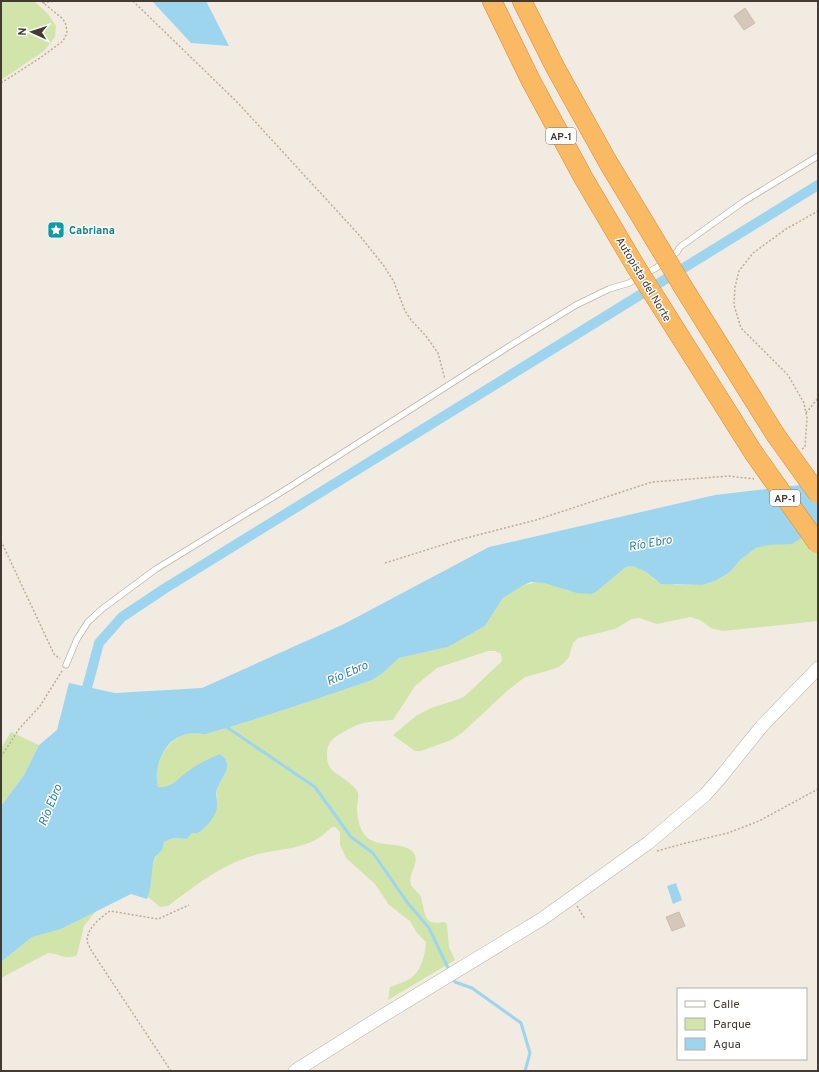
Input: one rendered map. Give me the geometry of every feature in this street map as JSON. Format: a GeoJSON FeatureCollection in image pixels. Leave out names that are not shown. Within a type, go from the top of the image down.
{"type":"FeatureCollection","features":[{"type":"Feature","properties":{"kind":"highway","name":"Autopista del Norte"},"geometry":{"type":"LineString","coordinates":[[492,1],[535,88],[584,179],[636,267],[753,452],[818,544]]}},
{"type":"Feature","properties":{"kind":"highway","name":"AP-1"},"geometry":{"type":"LineString","coordinates":[[522,1],[609,164],[683,287],[775,434],[818,494]]}},
{"type":"Feature","properties":{"kind":"street"},"geometry":{"type":"LineString","coordinates":[[295,1071],[442,979],[542,919],[640,849],[705,795],[762,726],[818,668]]}},
{"type":"Feature","properties":{"kind":"lane"},"geometry":{"type":"LineString","coordinates":[[66,665],[77,639],[88,622],[102,609],[156,568],[295,484],[576,305],[609,289],[628,283],[656,268],[678,252],[680,247],[743,202],[818,156]]}},
{"type":"Feature","properties":{"kind":"path"},"geometry":{"type":"LineString","coordinates":[[1,83],[40,58],[63,40],[67,34],[66,25],[63,19],[41,1]]}},
{"type":"Feature","properties":{"kind":"path"},"geometry":{"type":"LineString","coordinates":[[43,3],[55,1]]}},
{"type":"Feature","properties":{"kind":"path"},"geometry":{"type":"LineString","coordinates":[[133,1],[238,103],[360,236],[394,282],[405,311],[411,320],[426,336],[438,353],[447,386]]}},
{"type":"Feature","properties":{"kind":"path"},"geometry":{"type":"LineString","coordinates":[[798,452],[805,447],[807,418],[804,403],[788,374],[741,328],[734,305],[739,271],[753,253],[786,229],[818,211]]}},
{"type":"Feature","properties":{"kind":"path"},"geometry":{"type":"LineString","coordinates":[[806,413],[818,398]]}},
{"type":"Feature","properties":{"kind":"path"},"geometry":{"type":"LineString","coordinates":[[385,563],[455,540],[536,520],[652,482],[729,476],[759,479]]}},
{"type":"Feature","properties":{"kind":"path"},"geometry":{"type":"LineString","coordinates":[[1,541],[54,654],[66,665],[57,682],[40,706],[19,729],[1,758]]}},
{"type":"Feature","properties":{"kind":"path"},"geometry":{"type":"LineString","coordinates":[[640,849],[647,853],[728,833],[759,821],[818,789]]}},
{"type":"Feature","properties":{"kind":"path"},"geometry":{"type":"LineString","coordinates":[[572,898],[585,919]]}},
{"type":"Feature","properties":{"kind":"path"},"geometry":{"type":"LineString","coordinates":[[171,1071],[87,942],[96,921],[110,911],[158,919],[189,905]]}},
{"type":"Feature","properties":{"kind":"green space"},"geometry":{"type":"Polygon","coordinates":[[[1,1],[34,1],[48,14],[56,26],[55,37],[44,51],[1,80],[1,1]]]}},
{"type":"Feature","properties":{"kind":"green space"},"geometry":{"type":"Polygon","coordinates":[[[818,528],[818,621],[723,631],[711,628],[700,620],[690,617],[657,624],[639,618],[632,619],[615,629],[578,638],[573,643],[569,657],[559,667],[525,677],[507,691],[462,733],[451,740],[421,751],[415,751],[393,735],[416,716],[431,708],[465,696],[502,661],[501,654],[495,651],[488,651],[437,668],[415,686],[393,720],[359,724],[334,738],[329,744],[327,752],[328,763],[331,769],[357,790],[358,816],[363,833],[369,839],[379,843],[403,846],[415,854],[416,861],[410,883],[421,897],[427,919],[436,923],[445,922],[447,925],[449,947],[455,960],[388,1000],[390,987],[411,978],[418,971],[424,957],[426,942],[417,933],[410,921],[389,905],[375,884],[346,858],[340,845],[340,832],[335,827],[332,827],[320,837],[305,844],[252,856],[229,865],[208,877],[168,906],[160,907],[147,896],[152,865],[164,842],[173,838],[187,839],[204,819],[216,802],[217,788],[225,774],[227,766],[227,762],[220,754],[170,785],[164,788],[158,787],[157,775],[161,757],[168,746],[177,738],[183,735],[197,733],[206,734],[310,701],[372,680],[383,673],[399,658],[448,647],[485,626],[503,598],[524,585],[538,582],[552,584],[569,591],[597,591],[626,567],[633,566],[646,572],[655,580],[676,585],[702,585],[715,581],[727,574],[740,560],[756,548],[818,528]]]}},
{"type":"Feature","properties":{"kind":"green space"},"geometry":{"type":"Polygon","coordinates":[[[11,732],[39,745],[24,775],[1,806],[1,748],[11,732]]]}},
{"type":"Feature","properties":{"kind":"green space"},"geometry":{"type":"Polygon","coordinates":[[[96,911],[84,926],[77,955],[73,957],[66,957],[48,953],[1,978],[1,962],[32,937],[67,926],[96,911]]]}},
{"type":"Feature","properties":{"kind":"water"},"geometry":{"type":"Polygon","coordinates":[[[152,1],[206,1],[229,46],[191,43],[152,1]]]}},
{"type":"Feature","properties":{"kind":"water","name":"Río Ebro"},"geometry":{"type":"Polygon","coordinates":[[[818,483],[818,528],[792,544],[768,545],[756,548],[740,560],[732,570],[715,581],[702,585],[661,584],[646,572],[633,566],[626,567],[592,594],[577,593],[544,583],[531,582],[503,598],[485,626],[448,647],[399,658],[383,673],[372,680],[310,701],[206,734],[197,733],[183,735],[177,738],[167,746],[161,757],[157,769],[158,787],[172,784],[194,767],[220,754],[227,762],[227,766],[217,789],[217,807],[212,820],[198,833],[192,833],[187,839],[173,838],[164,842],[162,850],[155,857],[153,863],[150,889],[147,899],[131,894],[61,929],[32,937],[1,962],[1,806],[24,775],[39,745],[57,730],[69,683],[115,693],[202,688],[344,624],[489,547],[715,495],[818,483]]]}},
{"type":"Feature","properties":{"kind":"water"},"geometry":{"type":"Polygon","coordinates":[[[676,883],[682,900],[673,904],[667,886],[676,883]]]}},
{"type":"Feature","properties":{"kind":"building"},"geometry":{"type":"Polygon","coordinates":[[[745,8],[755,23],[744,30],[734,16],[745,8]]]}},
{"type":"Feature","properties":{"kind":"building"},"geometry":{"type":"Polygon","coordinates":[[[679,912],[685,926],[672,931],[666,917],[679,912]]]}},
{"type":"Feature","properties":{"kind":"waterway"},"geometry":{"type":"LineString","coordinates":[[84,699],[99,643],[122,617],[164,589],[818,185]]}},
{"type":"Feature","properties":{"kind":"waterway"},"geometry":{"type":"LineString","coordinates":[[225,726],[315,787],[351,837],[373,853],[407,902],[429,928],[450,972]]}},
{"type":"Feature","properties":{"kind":"waterway"},"geometry":{"type":"LineString","coordinates":[[452,977],[455,982],[472,988],[521,1023],[530,1053],[525,1071]]}},
{"type":"Feature","properties":{"kind":"place","name":"Cabriana"},"geometry":{"type":"Point","coordinates":[56,230]}}]}
